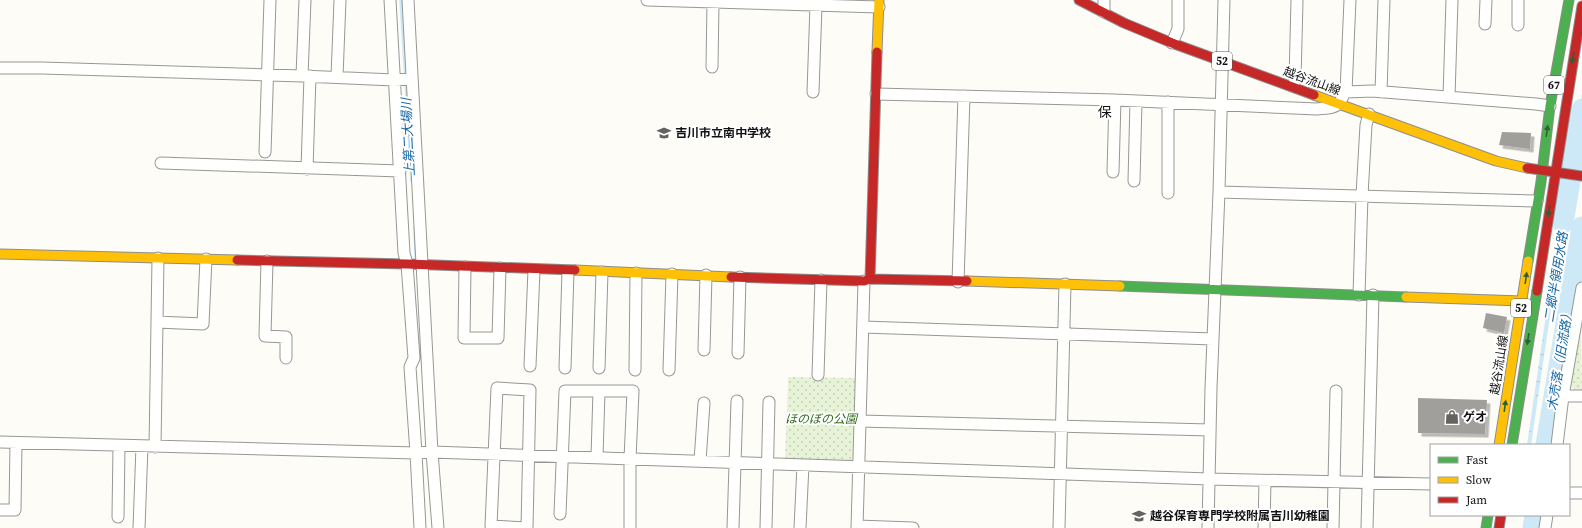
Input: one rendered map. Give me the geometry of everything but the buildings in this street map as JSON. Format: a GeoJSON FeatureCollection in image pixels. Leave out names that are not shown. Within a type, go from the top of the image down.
{"type":"FeatureCollection","features":[{"type":"Feature","properties":{"kind":"street"},"geometry":{"type":"LineString","coordinates":[[265,152],[270,0]]}},
{"type":"Feature","properties":{"kind":"street"},"geometry":{"type":"LineString","coordinates":[[305,0],[307,169]]}},
{"type":"Feature","properties":{"kind":"street"},"geometry":{"type":"LineString","coordinates":[[337,77],[340,0]]}},
{"type":"Feature","properties":{"kind":"street"},"geometry":{"type":"LineString","coordinates":[[390,0],[404,253],[414,265],[424,453],[420,528]]}},
{"type":"Feature","properties":{"kind":"street"},"geometry":{"type":"LineString","coordinates":[[408,0],[412,79],[414,265],[414,358],[410,367],[438,528]]}},
{"type":"Feature","properties":{"kind":"street"},"geometry":{"type":"LineString","coordinates":[[647,0],[816,5],[879,3],[867,280],[863,327],[857,527],[913,528]]}},
{"type":"Feature","properties":{"kind":"street","name":"越谷流山線"},"geometry":{"type":"LineString","coordinates":[[1079,0],[1124,23],[1172,43],[1496,161],[1582,176]]}},
{"type":"Feature","properties":{"kind":"street"},"geometry":{"type":"LineString","coordinates":[[1104,0],[1104,12]]}},
{"type":"Feature","properties":{"kind":"street"},"geometry":{"type":"LineString","coordinates":[[1172,43],[1178,29],[1178,0]]}},
{"type":"Feature","properties":{"kind":"street"},"geometry":{"type":"LineString","coordinates":[[1208,528],[1224,0]]}},
{"type":"Feature","properties":{"kind":"street"},"geometry":{"type":"LineString","coordinates":[[1293,86],[1295,80],[1297,0]]}},
{"type":"Feature","properties":{"kind":"street"},"geometry":{"type":"LineString","coordinates":[[876,94],[1115,100],[1317,109],[1334,107],[1340,103],[1346,92],[1350,0]]}},
{"type":"Feature","properties":{"kind":"street"},"geometry":{"type":"LineString","coordinates":[[1380,92],[1384,0]]}},
{"type":"Feature","properties":{"kind":"street"},"geometry":{"type":"LineString","coordinates":[[1449,98],[1452,0]]}},
{"type":"Feature","properties":{"kind":"street"},"geometry":{"type":"LineString","coordinates":[[1485,24],[1486,0]]}},
{"type":"Feature","properties":{"kind":"street"},"geometry":{"type":"LineString","coordinates":[[1518,0],[1518,25]]}},
{"type":"Feature","properties":{"kind":"street","name":"67"},"geometry":{"type":"LineString","coordinates":[[1542,170],[1550,106],[1569,0]]}},
{"type":"Feature","properties":{"kind":"street"},"geometry":{"type":"LineString","coordinates":[[712,68],[713,2]]}},
{"type":"Feature","properties":{"kind":"street"},"geometry":{"type":"LineString","coordinates":[[813,92],[816,5]]}},
{"type":"Feature","properties":{"kind":"street","name":"67"},"geometry":{"type":"LineString","coordinates":[[1555,172],[1582,6]]}},
{"type":"Feature","properties":{"kind":"street"},"geometry":{"type":"LineString","coordinates":[[0,68],[306,76],[394,80],[412,79]]}},
{"type":"Feature","properties":{"kind":"street"},"geometry":{"type":"LineString","coordinates":[[1346,92],[1380,92],[1550,106]]}},
{"type":"Feature","properties":{"kind":"street"},"geometry":{"type":"LineString","coordinates":[[958,282],[964,96]]}},
{"type":"Feature","properties":{"kind":"street"},"geometry":{"type":"LineString","coordinates":[[1113,172],[1115,100]]}},
{"type":"Feature","properties":{"kind":"street"},"geometry":{"type":"LineString","coordinates":[[1134,181],[1136,101]]}},
{"type":"Feature","properties":{"kind":"street"},"geometry":{"type":"LineString","coordinates":[[1168,102],[1168,193]]}},
{"type":"Feature","properties":{"kind":"street"},"geometry":{"type":"LineString","coordinates":[[1359,295],[1362,195],[1366,125],[1369,114]]}},
{"type":"Feature","properties":{"kind":"street"},"geometry":{"type":"LineString","coordinates":[[161,163],[400,171]]}},
{"type":"Feature","properties":{"kind":"street","name":"越谷流山線"},"geometry":{"type":"LineString","coordinates":[[1499,444],[1542,170]]}},
{"type":"Feature","properties":{"kind":"street","name":"越谷流山線"},"geometry":{"type":"LineString","coordinates":[[1512,444],[1555,172]]}},
{"type":"Feature","properties":{"kind":"street"},"geometry":{"type":"LineString","coordinates":[[1219,192],[1537,201]]}},
{"type":"Feature","properties":{"kind":"street"},"geometry":{"type":"LineString","coordinates":[[0,254],[414,265],[821,280],[1065,284],[1522,301]]}},
{"type":"Feature","properties":{"kind":"street"},"geometry":{"type":"LineString","coordinates":[[155,447],[158,258]]}},
{"type":"Feature","properties":{"kind":"street"},"geometry":{"type":"LineString","coordinates":[[157,322],[203,324],[206,259]]}},
{"type":"Feature","properties":{"kind":"street"},"geometry":{"type":"LineString","coordinates":[[267,261],[265,336],[286,337],[286,358]]}},
{"type":"Feature","properties":{"kind":"street"},"geometry":{"type":"LineString","coordinates":[[465,267],[464,338],[498,338],[500,268]]}},
{"type":"Feature","properties":{"kind":"street"},"geometry":{"type":"LineString","coordinates":[[530,366],[534,270]]}},
{"type":"Feature","properties":{"kind":"street"},"geometry":{"type":"LineString","coordinates":[[565,368],[568,271]]}},
{"type":"Feature","properties":{"kind":"street"},"geometry":{"type":"LineString","coordinates":[[599,368],[602,272]]}},
{"type":"Feature","properties":{"kind":"street"},"geometry":{"type":"LineString","coordinates":[[634,370],[636,273]]}},
{"type":"Feature","properties":{"kind":"street"},"geometry":{"type":"LineString","coordinates":[[669,370],[672,274]]}},
{"type":"Feature","properties":{"kind":"street"},"geometry":{"type":"LineString","coordinates":[[704,350],[706,275]]}},
{"type":"Feature","properties":{"kind":"street"},"geometry":{"type":"LineString","coordinates":[[738,353],[740,277]]}},
{"type":"Feature","properties":{"kind":"street"},"geometry":{"type":"LineString","coordinates":[[818,375],[821,280]]}},
{"type":"Feature","properties":{"kind":"street"},"geometry":{"type":"LineString","coordinates":[[1059,528],[1065,284]]}},
{"type":"Feature","properties":{"kind":"street"},"geometry":{"type":"LineString","coordinates":[[1557,444],[1564,396],[1580,313],[1582,288]]}},
{"type":"Feature","properties":{"kind":"street"},"geometry":{"type":"LineString","coordinates":[[1367,528],[1373,295]]}},
{"type":"Feature","properties":{"kind":"street"},"geometry":{"type":"LineString","coordinates":[[863,327],[1213,338]]}},
{"type":"Feature","properties":{"kind":"street"},"geometry":{"type":"LineString","coordinates":[[497,388],[530,390],[529,456],[527,528],[491,526],[497,388]]}},
{"type":"Feature","properties":{"kind":"street"},"geometry":{"type":"LineString","coordinates":[[560,514],[565,391],[633,391],[630,459],[630,528]]}},
{"type":"Feature","properties":{"kind":"street"},"geometry":{"type":"LineString","coordinates":[[597,458],[599,391]]}},
{"type":"Feature","properties":{"kind":"street"},"geometry":{"type":"LineString","coordinates":[[1333,528],[1336,391]]}},
{"type":"Feature","properties":{"kind":"street"},"geometry":{"type":"LineString","coordinates":[[1564,396],[1582,396]]}},
{"type":"Feature","properties":{"kind":"street"},"geometry":{"type":"LineString","coordinates":[[733,528],[737,401]]}},
{"type":"Feature","properties":{"kind":"street"},"geometry":{"type":"LineString","coordinates":[[766,528],[770,402]]}},
{"type":"Feature","properties":{"kind":"street"},"geometry":{"type":"LineString","coordinates":[[700,461],[704,403]]}},
{"type":"Feature","properties":{"kind":"street"},"geometry":{"type":"LineString","coordinates":[[860,421],[1210,430]]}},
{"type":"Feature","properties":{"kind":"street"},"geometry":{"type":"LineString","coordinates":[[0,442],[735,462],[1265,481],[1430,484]]}},
{"type":"Feature","properties":{"kind":"street"},"geometry":{"type":"LineString","coordinates":[[0,510],[15,510],[16,443]]}},
{"type":"Feature","properties":{"kind":"street"},"geometry":{"type":"LineString","coordinates":[[118,517],[119,446]]}},
{"type":"Feature","properties":{"kind":"street"},"geometry":{"type":"LineString","coordinates":[[139,528],[142,446]]}},
{"type":"Feature","properties":{"kind":"street"},"geometry":{"type":"LineString","coordinates":[[800,528],[803,465]]}},
{"type":"Feature","properties":{"kind":"street"},"geometry":{"type":"LineString","coordinates":[[1264,528],[1265,481]]}},
{"type":"Feature","properties":{"kind":"street"},"geometry":{"type":"LineString","coordinates":[[1570,493],[1582,494]]}},
{"type":"Feature","properties":{"kind":"street"},"geometry":{"type":"LineString","coordinates":[[1486,528],[1488,516]]}},
{"type":"Feature","properties":{"kind":"street"},"geometry":{"type":"LineString","coordinates":[[1499,528],[1501,516]]}},
{"type":"Feature","properties":{"kind":"street"},"geometry":{"type":"LineString","coordinates":[[1545,528],[1547,516]]}},
{"type":"Feature","properties":{"kind":"green space"},"geometry":{"type":"Polygon","coordinates":[[[1581,322],[1582,390],[1574,390],[1570,384],[1581,322]]]}},
{"type":"Feature","properties":{"kind":"green space","name":"ほのぼの公園"},"geometry":{"type":"Polygon","coordinates":[[[788,377],[857,378],[853,460],[849,463],[785,461],[788,377]]]}},
{"type":"Feature","properties":{"kind":"water"},"geometry":{"type":"Polygon","coordinates":[[[1582,94],[1582,123],[1575,164],[1571,162],[1582,94]]]}},
{"type":"Feature","properties":{"kind":"water"},"geometry":{"type":"Polygon","coordinates":[[[1566,194],[1570,195],[1531,444],[1527,444],[1547,308],[1566,194]]]}},
{"type":"Feature","properties":{"kind":"waterway","name":"上第二大場川"},"geometry":{"type":"LineString","coordinates":[[401,0],[412,181]]}},
{"type":"Feature","properties":{"kind":"waterway","name":"二郷半領用水路"},"geometry":{"type":"LineString","coordinates":[[1563,223],[1582,109]]}},
{"type":"Feature","properties":{"kind":"waterway","name":"上第二大場川"},"geometry":{"type":"LineString","coordinates":[[415,227],[416,260]]}},
{"type":"Feature","properties":{"kind":"waterway","name":"木売落（旧流路）"},"geometry":{"type":"LineString","coordinates":[[1546,444],[1582,227]]}},
{"type":"Feature","properties":{"kind":"waterway","name":"木売落（旧流路）"},"geometry":{"type":"LineString","coordinates":[[1533,528],[1535,516]]}},
{"type":"Feature","properties":{"kind":"traffic: fast"},"geometry":{"type":"LineString","coordinates":[[1528,261],[1541,182],[1550,106],[1569,0]]}},
{"type":"Feature","properties":{"kind":"traffic: fast"},"geometry":{"type":"LineString","coordinates":[[1120,286],[1406,297]]}},
{"type":"Feature","properties":{"kind":"traffic: fast"},"geometry":{"type":"LineString","coordinates":[[1512,444],[1537,291]]}},
{"type":"Feature","properties":{"kind":"traffic: fast"},"geometry":{"type":"LineString","coordinates":[[1486,528],[1488,516]]}},
{"type":"Feature","properties":{"kind":"traffic: slow"},"geometry":{"type":"LineString","coordinates":[[877,52],[879,0]]}},
{"type":"Feature","properties":{"kind":"traffic: slow"},"geometry":{"type":"LineString","coordinates":[[1314,95],[1496,161],[1527,168]]}},
{"type":"Feature","properties":{"kind":"traffic: slow"},"geometry":{"type":"LineString","coordinates":[[0,254],[237,260]]}},
{"type":"Feature","properties":{"kind":"traffic: slow"},"geometry":{"type":"LineString","coordinates":[[1499,444],[1528,261]]}},
{"type":"Feature","properties":{"kind":"traffic: slow"},"geometry":{"type":"LineString","coordinates":[[575,270],[731,277]]}},
{"type":"Feature","properties":{"kind":"traffic: slow"},"geometry":{"type":"LineString","coordinates":[[967,281],[1120,286]]}},
{"type":"Feature","properties":{"kind":"traffic: slow"},"geometry":{"type":"LineString","coordinates":[[1406,297],[1522,301]]}},
{"type":"Feature","properties":{"kind":"traffic: jam"},"geometry":{"type":"LineString","coordinates":[[1079,0],[1124,23],[1172,43],[1314,95]]}},
{"type":"Feature","properties":{"kind":"traffic: jam"},"geometry":{"type":"LineString","coordinates":[[1537,291],[1582,6]]}},
{"type":"Feature","properties":{"kind":"traffic: jam"},"geometry":{"type":"LineString","coordinates":[[870,279],[877,52]]}},
{"type":"Feature","properties":{"kind":"traffic: jam"},"geometry":{"type":"LineString","coordinates":[[1527,168],[1582,176]]}},
{"type":"Feature","properties":{"kind":"traffic: jam"},"geometry":{"type":"LineString","coordinates":[[237,260],[575,270]]}},
{"type":"Feature","properties":{"kind":"traffic: jam"},"geometry":{"type":"LineString","coordinates":[[731,277],[864,281],[870,279],[967,281]]}},
{"type":"Feature","properties":{"kind":"traffic: jam"},"geometry":{"type":"LineString","coordinates":[[1499,528],[1501,516]]}},
{"type":"Feature","properties":{"kind":"place","name":"吉川市立南中学校"},"geometry":{"type":"Point","coordinates":[664,133]}},
{"type":"Feature","properties":{"kind":"place","name":"ゲオ"},"geometry":{"type":"Point","coordinates":[1452,417]}},
{"type":"Feature","properties":{"kind":"place","name":"越谷保育専門学校附属吉川幼稚園"},"geometry":{"type":"Point","coordinates":[1139,516]}},
{"type":"Feature","properties":{"kind":"district","name":"保"},"geometry":{"type":"Point","coordinates":[1105,112]}}]}
